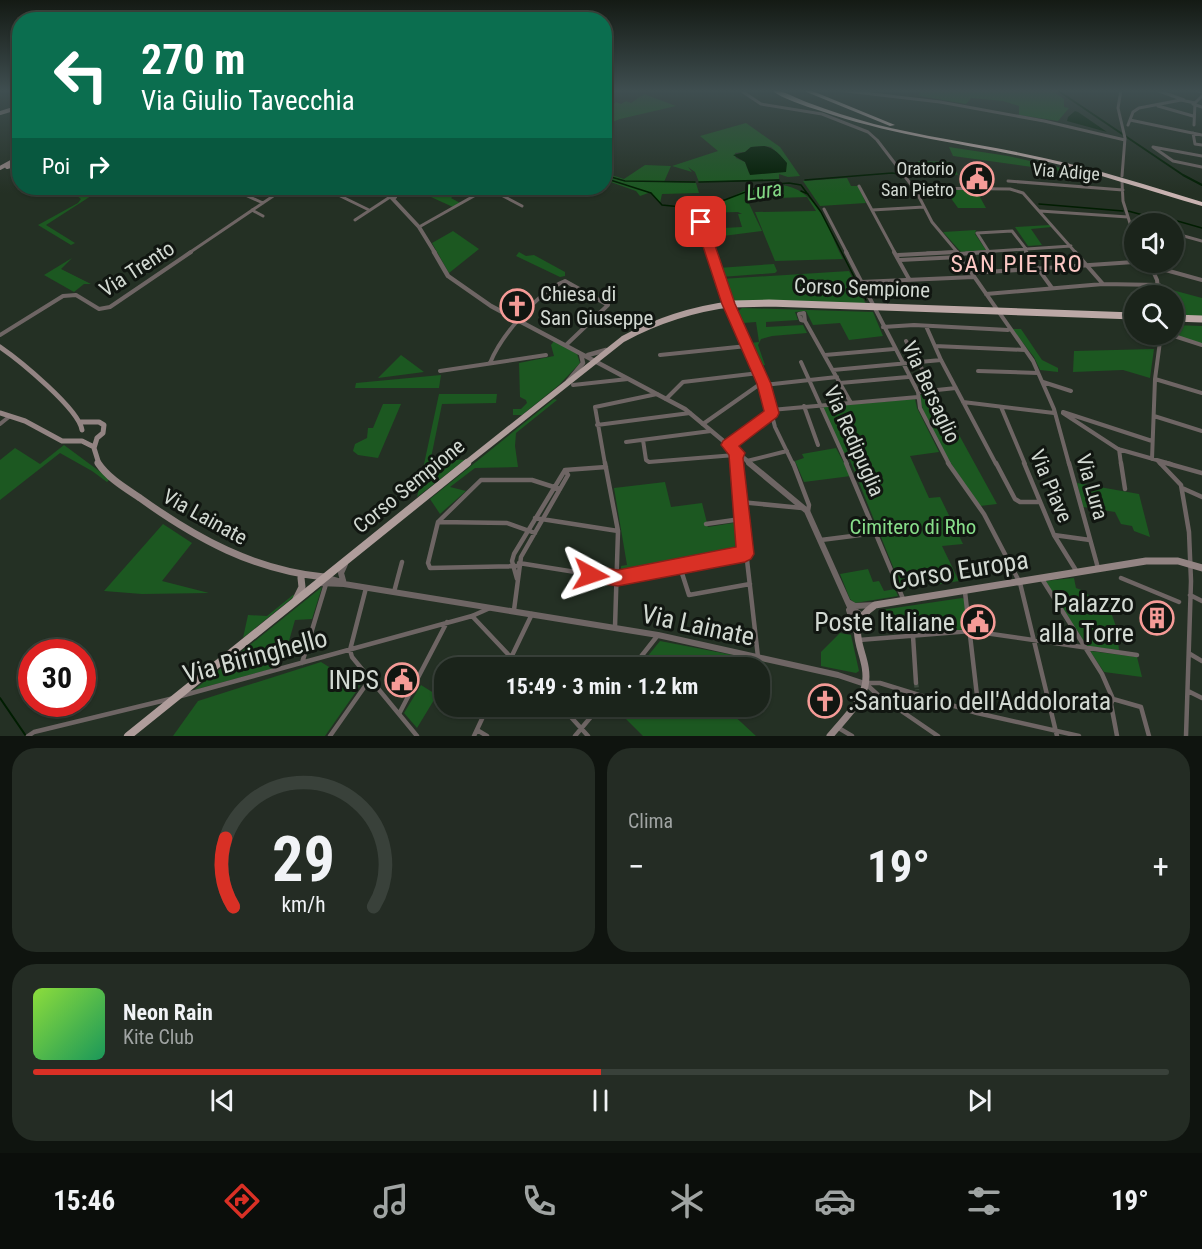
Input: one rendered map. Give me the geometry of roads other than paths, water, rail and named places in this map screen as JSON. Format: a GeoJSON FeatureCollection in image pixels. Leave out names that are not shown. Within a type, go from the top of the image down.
{"type":"FeatureCollection","features":[{"type":"Feature","properties":{"kind":"highway"},"geometry":{"type":"LineString","coordinates":[[876,124],[1062,164],[1202,203]]}},
{"type":"Feature","properties":{"kind":"highway"},"geometry":{"type":"LineString","coordinates":[[891,124],[1057,160],[1202,203]]}},
{"type":"Feature","properties":{"kind":"highway","name":"Corso Sempione"},"geometry":{"type":"LineString","coordinates":[[730,304],[1124,318]]}},
{"type":"Feature","properties":{"kind":"highway"},"geometry":{"type":"LineString","coordinates":[[1184,319],[1202,320]]}},
{"type":"Feature","properties":{"kind":"main road","name":"Corso Sempione"},"geometry":{"type":"LineString","coordinates":[[128,736],[316,583],[325,580],[347,559],[570,383],[606,350],[657,322],[693,311],[730,304]]}},
{"type":"Feature","properties":{"kind":"main road"},"geometry":{"type":"LineString","coordinates":[[0,347],[23,363],[81,422],[104,425],[103,433],[94,447],[84,441],[81,422]]}},
{"type":"Feature","properties":{"kind":"main road"},"geometry":{"type":"LineString","coordinates":[[0,413],[31,424],[65,441],[98,438]]}},
{"type":"Feature","properties":{"kind":"main road"},"geometry":{"type":"LineString","coordinates":[[65,441],[93,423]]}},
{"type":"Feature","properties":{"kind":"main road","name":"Via Lainate"},"geometry":{"type":"LineString","coordinates":[[94,447],[96,462],[103,471],[165,516],[204,540],[254,562],[316,583]]}},
{"type":"Feature","properties":{"kind":"main road","name":"Corso Europa"},"geometry":{"type":"LineString","coordinates":[[861,615],[875,605],[1146,561],[1190,564],[1202,568]]}},
{"type":"Feature","properties":{"kind":"main road"},"geometry":{"type":"LineString","coordinates":[[292,603],[301,590],[300,577]]}},
{"type":"Feature","properties":{"kind":"main road","name":"Via Lainate"},"geometry":{"type":"LineString","coordinates":[[300,577],[325,580]]}},
{"type":"Feature","properties":{"kind":"main road"},"geometry":{"type":"LineString","coordinates":[[830,736],[860,697],[865,684],[865,665],[856,631],[861,615]]}},
{"type":"Feature","properties":{"kind":"street","name":"Via Lura"},"geometry":{"type":"LineString","coordinates":[[848,124],[875,138],[913,188],[932,222],[973,275],[1025,350],[1038,373],[1058,413],[1098,569]]}},
{"type":"Feature","properties":{"kind":"street"},"geometry":{"type":"LineString","coordinates":[[1059,124],[1125,139]]}},
{"type":"Feature","properties":{"kind":"street"},"geometry":{"type":"LineString","coordinates":[[1122,176],[1125,139],[1123,125],[1128,124]]}},
{"type":"Feature","properties":{"kind":"street"},"geometry":{"type":"LineString","coordinates":[[1151,124],[1202,135]]}},
{"type":"Feature","properties":{"kind":"street"},"geometry":{"type":"LineString","coordinates":[[1193,133],[1195,144],[1202,145]]}},
{"type":"Feature","properties":{"kind":"street"},"geometry":{"type":"LineString","coordinates":[[1202,156],[1153,147],[1173,161],[1202,167]]}},
{"type":"Feature","properties":{"kind":"street","name":"Via Adige"},"geometry":{"type":"LineString","coordinates":[[1008,181],[1123,190]]}},
{"type":"Feature","properties":{"kind":"street"},"geometry":{"type":"LineString","coordinates":[[1122,182],[1127,213]]}},
{"type":"Feature","properties":{"kind":"street"},"geometry":{"type":"LineString","coordinates":[[859,186],[909,279]]}},
{"type":"Feature","properties":{"kind":"street"},"geometry":{"type":"LineString","coordinates":[[913,188],[1010,189],[1026,195],[1103,284]]}},
{"type":"Feature","properties":{"kind":"street"},"geometry":{"type":"LineString","coordinates":[[247,195],[263,203]]}},
{"type":"Feature","properties":{"kind":"street","name":"Via Trento"},"geometry":{"type":"LineString","coordinates":[[0,335],[54,300],[68,294],[80,297],[99,309],[110,307],[275,195]]}},
{"type":"Feature","properties":{"kind":"street"},"geometry":{"type":"LineString","coordinates":[[338,195],[369,210]]}},
{"type":"Feature","properties":{"kind":"street"},"geometry":{"type":"LineString","coordinates":[[419,227],[476,195]]}},
{"type":"Feature","properties":{"kind":"street"},"geometry":{"type":"LineString","coordinates":[[501,195],[522,206]]}},
{"type":"Feature","properties":{"kind":"street"},"geometry":{"type":"LineString","coordinates":[[355,220],[392,196],[419,227],[445,273],[491,306],[691,413],[736,454],[808,512],[851,609],[861,615]]}},
{"type":"Feature","properties":{"kind":"street"},"geometry":{"type":"LineString","coordinates":[[872,210],[924,207]]}},
{"type":"Feature","properties":{"kind":"street"},"geometry":{"type":"LineString","coordinates":[[704,208],[702,227],[730,304],[764,383],[771,411],[800,478],[809,505],[808,512]]}},
{"type":"Feature","properties":{"kind":"street","name":"Via Bersaglio"},"geometry":{"type":"LineString","coordinates":[[824,209],[918,394],[920,408],[938,445],[959,481],[984,514],[1020,583],[1057,733]]}},
{"type":"Feature","properties":{"kind":"street"},"geometry":{"type":"LineString","coordinates":[[252,210],[263,216]]}},
{"type":"Feature","properties":{"kind":"street"},"geometry":{"type":"LineString","coordinates":[[1039,211],[1124,217]]}},
{"type":"Feature","properties":{"kind":"street"},"geometry":{"type":"LineString","coordinates":[[989,252],[977,233],[1012,230],[1053,288]]}},
{"type":"Feature","properties":{"kind":"street"},"geometry":{"type":"LineString","coordinates":[[1184,236],[1202,241]]}},
{"type":"Feature","properties":{"kind":"street"},"geometry":{"type":"LineString","coordinates":[[897,255],[958,254],[1072,246]]}},
{"type":"Feature","properties":{"kind":"street"},"geometry":{"type":"LineString","coordinates":[[900,261],[958,254]]}},
{"type":"Feature","properties":{"kind":"street"},"geometry":{"type":"LineString","coordinates":[[861,282],[1124,263]]}},
{"type":"Feature","properties":{"kind":"street"},"geometry":{"type":"LineString","coordinates":[[986,294],[1103,284],[1159,285],[1154,273]]}},
{"type":"Feature","properties":{"kind":"street"},"geometry":{"type":"LineString","coordinates":[[1179,273],[1202,280]]}},
{"type":"Feature","properties":{"kind":"street"},"geometry":{"type":"LineString","coordinates":[[490,363],[494,352],[519,321],[560,281],[567,281],[608,305],[566,345]]}},
{"type":"Feature","properties":{"kind":"street"},"geometry":{"type":"LineString","coordinates":[[805,321],[851,403]]}},
{"type":"Feature","properties":{"kind":"street"},"geometry":{"type":"LineString","coordinates":[[926,326],[941,360],[1015,499],[1020,502],[1040,502]]}},
{"type":"Feature","properties":{"kind":"street"},"geometry":{"type":"LineString","coordinates":[[883,327],[926,326],[1009,330]]}},
{"type":"Feature","properties":{"kind":"street"},"geometry":{"type":"LineString","coordinates":[[1184,339],[1202,345]]}},
{"type":"Feature","properties":{"kind":"street"},"geometry":{"type":"LineString","coordinates":[[906,341],[934,390]]}},
{"type":"Feature","properties":{"kind":"street"},"geometry":{"type":"LineString","coordinates":[[1152,459],[1155,379],[1160,345]]}},
{"type":"Feature","properties":{"kind":"street"},"geometry":{"type":"LineString","coordinates":[[660,355],[747,346]]}},
{"type":"Feature","properties":{"kind":"street"},"geometry":{"type":"LineString","coordinates":[[935,346],[1025,350]]}},
{"type":"Feature","properties":{"kind":"street"},"geometry":{"type":"LineString","coordinates":[[825,355],[894,349]]}},
{"type":"Feature","properties":{"kind":"street"},"geometry":{"type":"LineString","coordinates":[[580,352],[590,355],[606,350]]}},
{"type":"Feature","properties":{"kind":"street"},"geometry":{"type":"LineString","coordinates":[[605,366],[603,361],[606,350]]}},
{"type":"Feature","properties":{"kind":"street"},"geometry":{"type":"LineString","coordinates":[[570,383],[584,363],[580,352]]}},
{"type":"Feature","properties":{"kind":"street"},"geometry":{"type":"LineString","coordinates":[[440,371],[546,355]]}},
{"type":"Feature","properties":{"kind":"street"},"geometry":{"type":"LineString","coordinates":[[833,370],[941,360]]}},
{"type":"Feature","properties":{"kind":"street","name":"Via Redipuglia"},"geometry":{"type":"LineString","coordinates":[[801,362],[904,601]]}},
{"type":"Feature","properties":{"kind":"street"},"geometry":{"type":"LineString","coordinates":[[583,369],[605,366]]}},
{"type":"Feature","properties":{"kind":"street"},"geometry":{"type":"LineString","coordinates":[[978,371],[1038,373]]}},
{"type":"Feature","properties":{"kind":"street"},"geometry":{"type":"LineString","coordinates":[[666,399],[683,382],[759,373]]}},
{"type":"Feature","properties":{"kind":"street"},"geometry":{"type":"LineString","coordinates":[[703,424],[764,383],[837,377]]}},
{"type":"Feature","properties":{"kind":"street"},"geometry":{"type":"LineString","coordinates":[[840,383],[908,377]]}},
{"type":"Feature","properties":{"kind":"street"},"geometry":{"type":"LineString","coordinates":[[570,383],[630,379]]}},
{"type":"Feature","properties":{"kind":"street"},"geometry":{"type":"LineString","coordinates":[[1155,379],[1202,393]]}},
{"type":"Feature","properties":{"kind":"street"},"geometry":{"type":"LineString","coordinates":[[1042,382],[1071,391]]}},
{"type":"Feature","properties":{"kind":"street"},"geometry":{"type":"LineString","coordinates":[[728,445],[771,411],[851,403],[956,388]]}},
{"type":"Feature","properties":{"kind":"street"},"geometry":{"type":"LineString","coordinates":[[615,627],[618,531],[607,468],[602,456],[596,405],[658,394]]}},
{"type":"Feature","properties":{"kind":"street"},"geometry":{"type":"LineString","coordinates":[[963,402],[1058,413],[1152,441]]}},
{"type":"Feature","properties":{"kind":"street"},"geometry":{"type":"LineString","coordinates":[[804,406],[818,445]]}},
{"type":"Feature","properties":{"kind":"street","name":"Via Piave"},"geometry":{"type":"LineString","coordinates":[[1001,407],[1054,535],[1078,573]]}},
{"type":"Feature","properties":{"kind":"street"},"geometry":{"type":"LineString","coordinates":[[597,425],[691,413]]}},
{"type":"Feature","properties":{"kind":"street"},"geometry":{"type":"LineString","coordinates":[[1058,413],[1119,449],[1202,473]]}},
{"type":"Feature","properties":{"kind":"street"},"geometry":{"type":"LineString","coordinates":[[0,424],[11,416]]}},
{"type":"Feature","properties":{"kind":"street"},"geometry":{"type":"LineString","coordinates":[[1154,416],[1202,431]]}},
{"type":"Feature","properties":{"kind":"street"},"geometry":{"type":"LineString","coordinates":[[626,442],[711,431]]}},
{"type":"Feature","properties":{"kind":"street"},"geometry":{"type":"LineString","coordinates":[[643,440],[647,462],[736,454]]}},
{"type":"Feature","properties":{"kind":"street"},"geometry":{"type":"LineString","coordinates":[[1119,449],[1125,489]]}},
{"type":"Feature","properties":{"kind":"street"},"geometry":{"type":"LineString","coordinates":[[746,461],[787,451]]}},
{"type":"Feature","properties":{"kind":"street"},"geometry":{"type":"LineString","coordinates":[[736,454],[741,519],[758,657]]}},
{"type":"Feature","properties":{"kind":"street"},"geometry":{"type":"LineString","coordinates":[[1158,461],[1182,488],[1202,497]]}},
{"type":"Feature","properties":{"kind":"street"},"geometry":{"type":"LineString","coordinates":[[565,470],[607,468]]}},
{"type":"Feature","properties":{"kind":"street"},"geometry":{"type":"LineString","coordinates":[[514,610],[517,563],[528,530],[565,470]]}},
{"type":"Feature","properties":{"kind":"street"},"geometry":{"type":"LineString","coordinates":[[517,563],[568,475],[565,470]]}},
{"type":"Feature","properties":{"kind":"street"},"geometry":{"type":"LineString","coordinates":[[560,489],[532,480],[481,480],[438,522],[428,564],[430,567],[517,563],[618,578],[745,554]]}},
{"type":"Feature","properties":{"kind":"street"},"geometry":{"type":"LineString","coordinates":[[1182,488],[1189,532],[1190,564],[1188,606],[1190,654],[1186,736]]}},
{"type":"Feature","properties":{"kind":"street"},"geometry":{"type":"LineString","coordinates":[[784,506],[788,496]]}},
{"type":"Feature","properties":{"kind":"street"},"geometry":{"type":"LineString","coordinates":[[740,501],[802,508]]}},
{"type":"Feature","properties":{"kind":"street"},"geometry":{"type":"LineString","coordinates":[[536,518],[618,531]]}},
{"type":"Feature","properties":{"kind":"street"},"geometry":{"type":"LineString","coordinates":[[706,524],[741,519]]}},
{"type":"Feature","properties":{"kind":"street"},"geometry":{"type":"LineString","coordinates":[[438,522],[507,523],[534,533]]}},
{"type":"Feature","properties":{"kind":"street"},"geometry":{"type":"LineString","coordinates":[[821,540],[876,533]]}},
{"type":"Feature","properties":{"kind":"street"},"geometry":{"type":"LineString","coordinates":[[1054,535],[1090,540]]}},
{"type":"Feature","properties":{"kind":"street"},"geometry":{"type":"LineString","coordinates":[[344,584],[341,573],[347,559]]}},
{"type":"Feature","properties":{"kind":"street"},"geometry":{"type":"LineString","coordinates":[[394,592],[402,562]]}},
{"type":"Feature","properties":{"kind":"street"},"geometry":{"type":"LineString","coordinates":[[680,567],[689,595],[750,584]]}},
{"type":"Feature","properties":{"kind":"street"},"geometry":{"type":"LineString","coordinates":[[1121,578],[1179,602]]}},
{"type":"Feature","properties":{"kind":"street"},"geometry":{"type":"LineString","coordinates":[[1042,579],[1102,674],[1113,699]]}},
{"type":"Feature","properties":{"kind":"street"},"geometry":{"type":"LineString","coordinates":[[301,663],[325,580]]}},
{"type":"Feature","properties":{"kind":"street","name":"Via Lainate"},"geometry":{"type":"LineString","coordinates":[[325,580],[615,627],[754,657]]}},
{"type":"Feature","properties":{"kind":"street"},"geometry":{"type":"LineString","coordinates":[[366,588],[350,650],[352,657],[417,736]]}},
{"type":"Feature","properties":{"kind":"street"},"geometry":{"type":"LineString","coordinates":[[965,591],[979,713]]}},
{"type":"Feature","properties":{"kind":"street"},"geometry":{"type":"LineString","coordinates":[[1190,595],[1202,601]]}},
{"type":"Feature","properties":{"kind":"street"},"geometry":{"type":"LineString","coordinates":[[847,601],[855,606],[875,605]]}},
{"type":"Feature","properties":{"kind":"street"},"geometry":{"type":"LineString","coordinates":[[847,601],[856,631]]}},
{"type":"Feature","properties":{"kind":"street","name":"Via Biringhello"},"geometry":{"type":"LineString","coordinates":[[29,735],[350,650],[472,616],[491,607]]}},
{"type":"Feature","properties":{"kind":"street"},"geometry":{"type":"LineString","coordinates":[[472,616],[511,657],[533,613]]}},
{"type":"Feature","properties":{"kind":"street"},"geometry":{"type":"LineString","coordinates":[[399,714],[447,622]]}},
{"type":"Feature","properties":{"kind":"street"},"geometry":{"type":"LineString","coordinates":[[858,640],[970,631],[1137,654]]}},
{"type":"Feature","properties":{"kind":"street"},"geometry":{"type":"LineString","coordinates":[[641,657],[658,635]]}},
{"type":"Feature","properties":{"kind":"street"},"geometry":{"type":"LineString","coordinates":[[913,636],[916,682]]}},
{"type":"Feature","properties":{"kind":"street"},"geometry":{"type":"LineString","coordinates":[[1190,654],[1202,661]]}},
{"type":"Feature","properties":{"kind":"street","name":"Via Lainate"},"geometry":{"type":"LineString","coordinates":[[770,661],[838,675],[865,684]]}},
{"type":"Feature","properties":{"kind":"street"},"geometry":{"type":"LineString","coordinates":[[330,736],[369,679]]}},
{"type":"Feature","properties":{"kind":"street"},"geometry":{"type":"LineString","coordinates":[[865,684],[882,684],[917,692],[979,713],[1057,733],[1079,736]]}},
{"type":"Feature","properties":{"kind":"street"},"geometry":{"type":"LineString","coordinates":[[865,684],[938,736]]}},
{"type":"Feature","properties":{"kind":"street"},"geometry":{"type":"LineString","coordinates":[[878,695],[878,689],[882,684]]}},
{"type":"Feature","properties":{"kind":"street"},"geometry":{"type":"LineString","coordinates":[[1188,691],[1202,698]]}},
{"type":"Feature","properties":{"kind":"street"},"geometry":{"type":"LineString","coordinates":[[1113,699],[1110,704],[1117,736]]}},
{"type":"Feature","properties":{"kind":"street"},"geometry":{"type":"LineString","coordinates":[[1113,699],[1141,707],[1149,736]]}},
{"type":"Feature","properties":{"kind":"street"},"geometry":{"type":"LineString","coordinates":[[474,736],[483,717]]}},
{"type":"Feature","properties":{"kind":"street"},"geometry":{"type":"LineString","coordinates":[[571,717],[588,736]]}},
{"type":"Feature","properties":{"kind":"street"},"geometry":{"type":"LineString","coordinates":[[575,736],[591,717]]}},
{"type":"Feature","properties":{"kind":"street"},"geometry":{"type":"LineString","coordinates":[[837,727],[852,736]]}},
{"type":"Feature","properties":{"kind":"street"},"geometry":{"type":"LineString","coordinates":[[477,730],[487,736]]}},
{"type":"Feature","properties":{"kind":"waterway"},"geometry":{"type":"LineString","coordinates":[[1108,124],[1183,175],[1202,185]]}},
{"type":"Feature","properties":{"kind":"waterway"},"geometry":{"type":"LineString","coordinates":[[805,180],[892,173],[899,174],[901,178]]}},
{"type":"Feature","properties":{"kind":"waterway"},"geometry":{"type":"LineString","coordinates":[[612,177],[625,181],[695,182]]}},
{"type":"Feature","properties":{"kind":"waterway"},"geometry":{"type":"LineString","coordinates":[[699,182],[779,180]]}},
{"type":"Feature","properties":{"kind":"waterway","name":"Lura"},"geometry":{"type":"LineString","coordinates":[[612,181],[651,193],[662,205],[701,209],[764,185],[789,183],[801,185],[808,194]]}},
{"type":"Feature","properties":{"kind":"waterway","name":"Lura"},"geometry":{"type":"LineString","coordinates":[[801,191],[808,194]]}},
{"type":"Feature","properties":{"kind":"waterway","name":"Lura"},"geometry":{"type":"LineString","coordinates":[[808,194],[821,212],[866,300]]}},
{"type":"Feature","properties":{"kind":"waterway"},"geometry":{"type":"LineString","coordinates":[[1039,204],[1123,211]]}},
{"type":"Feature","properties":{"kind":"waterway"},"geometry":{"type":"LineString","coordinates":[[1128,211],[1158,219],[1160,216],[1202,228]]}},
{"type":"Feature","properties":{"kind":"waterway"},"geometry":{"type":"LineString","coordinates":[[0,698],[26,736]]}},
{"type":"Feature","properties":{"kind":"tunnel"},"geometry":{"type":"LineString","coordinates":[[916,683],[917,690]]}},
{"type":"Feature","properties":{"kind":"place","name":"Oratorio San Pietro"},"geometry":{"type":"Point","coordinates":[977,179]}},
{"type":"Feature","properties":{"kind":"place","name":"Chiesa di San Giuseppe"},"geometry":{"type":"Point","coordinates":[517,306]}},
{"type":"Feature","properties":{"kind":"place","name":"Palazzo alla Torre"},"geometry":{"type":"Point","coordinates":[1157,618]}},
{"type":"Feature","properties":{"kind":"place","name":"Poste Italiane"},"geometry":{"type":"Point","coordinates":[978,622]}},
{"type":"Feature","properties":{"kind":"place","name":"INPS"},"geometry":{"type":"Point","coordinates":[402,680]}},
{"type":"Feature","properties":{"kind":"place","name":":Santuario dell'Addolorata"},"geometry":{"type":"Point","coordinates":[825,701]}},
{"type":"Feature","properties":{"kind":"district","name":"SAN PIETRO"},"geometry":{"type":"Point","coordinates":[1017,264]}},
{"type":"Feature","properties":{"kind":"park label","name":"Cimitero di Rho"},"geometry":{"type":"Point","coordinates":[913,527]}}]}
